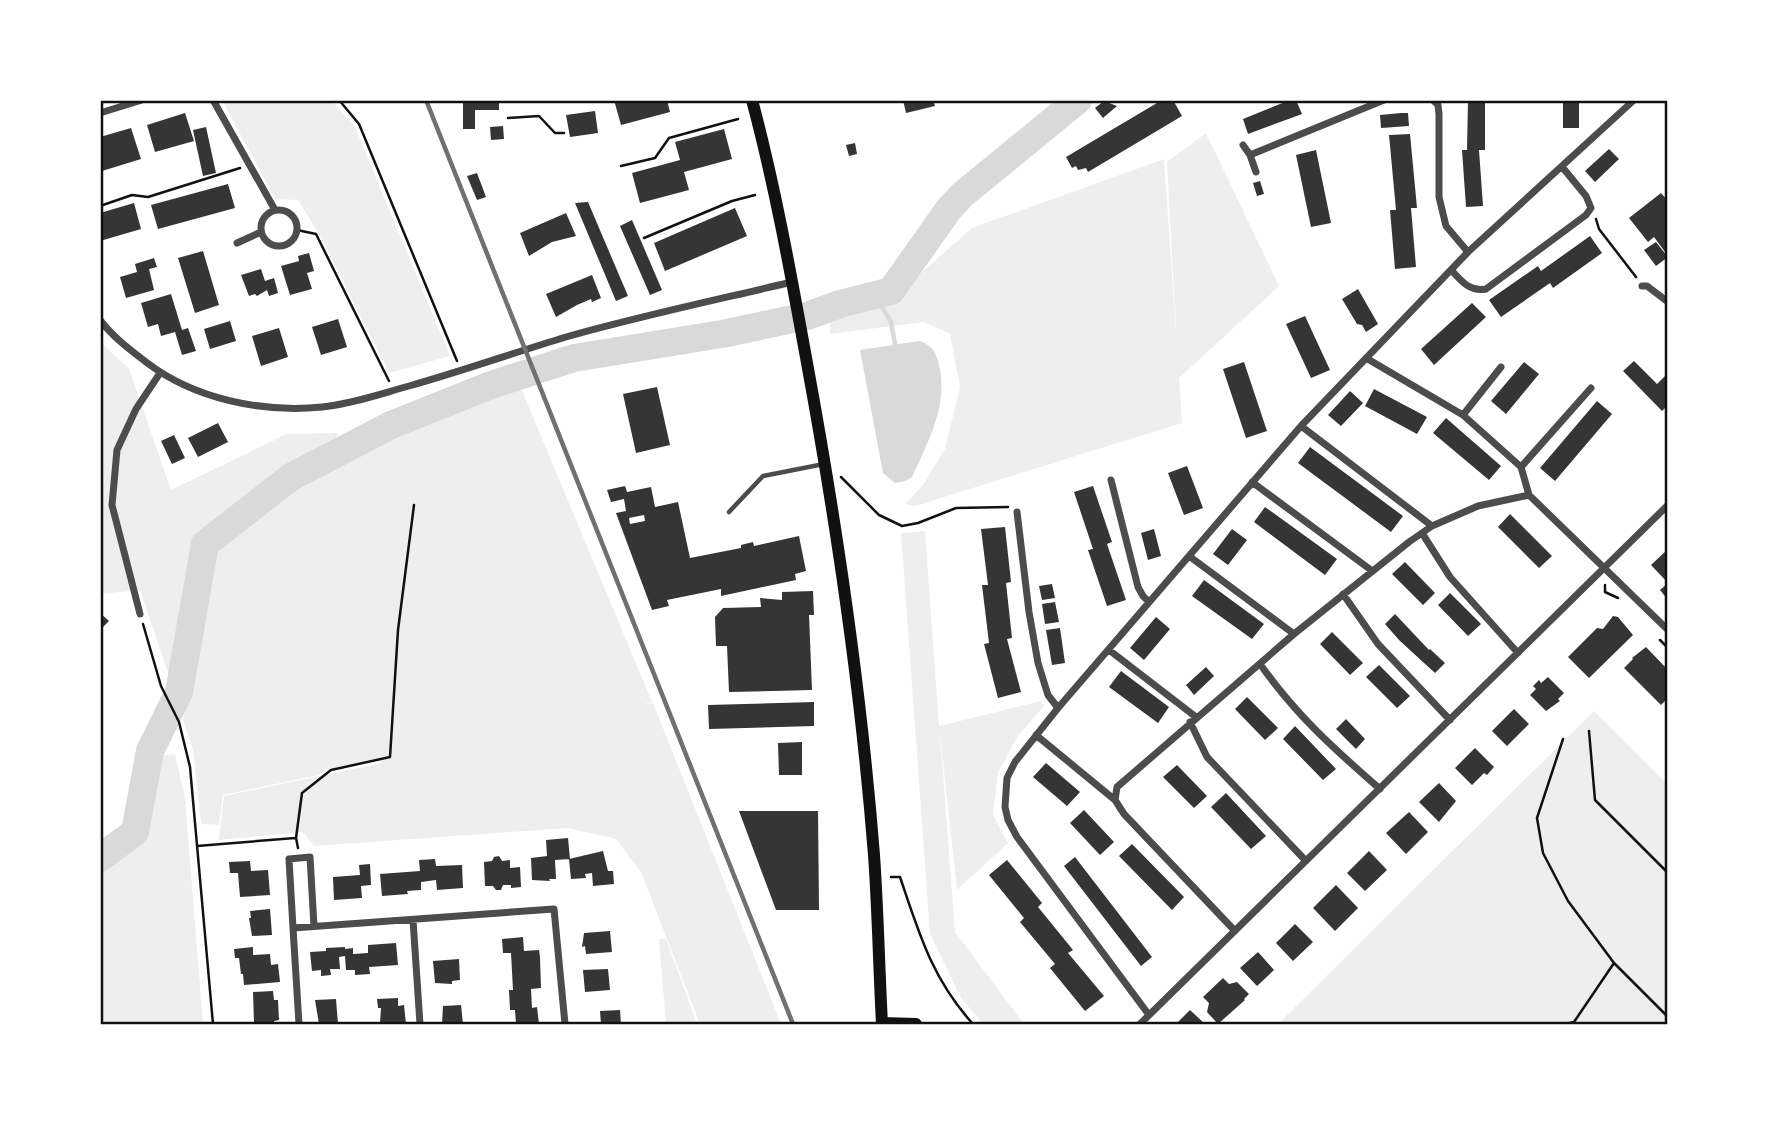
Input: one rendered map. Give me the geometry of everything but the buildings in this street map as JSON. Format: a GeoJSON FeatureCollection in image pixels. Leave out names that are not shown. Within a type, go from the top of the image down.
{"type":"FeatureCollection","features":[{"type":"Feature","properties":{"kind":"main road"},"geometry":{"type":"LineString","coordinates":[[751,100],[802,332],[852,644],[874,856],[882,1024],[916,1024]]}},
{"type":"Feature","properties":{"kind":"street"},"geometry":{"type":"LineString","coordinates":[[100,113],[142,100]]}},
{"type":"Feature","properties":{"kind":"street"},"geometry":{"type":"LineString","coordinates":[[213,100],[275,210],[292,215],[297,230],[293,239],[279,246],[269,243],[261,232],[264,216],[275,210]]}},
{"type":"Feature","properties":{"kind":"street"},"geometry":{"type":"LineString","coordinates":[[1250,155],[1384,100]]}},
{"type":"Feature","properties":{"kind":"street"},"geometry":{"type":"LineString","coordinates":[[1433,100],[1438,105],[1440,114],[1439,197],[1446,226],[1468,252]]}},
{"type":"Feature","properties":{"kind":"street"},"geometry":{"type":"LineString","coordinates":[[1149,1015],[1017,837],[1005,807],[1007,778],[1015,762],[1058,708],[1301,426],[1468,252],[1563,168],[1634,100]]}},
{"type":"Feature","properties":{"kind":"street"},"geometry":{"type":"LineString","coordinates":[[1243,145],[1256,172]]}},
{"type":"Feature","properties":{"kind":"street"},"geometry":{"type":"LineString","coordinates":[[1451,270],[1470,289],[1486,289],[1586,215],[1591,208],[1586,196],[1563,168]]}},
{"type":"Feature","properties":{"kind":"street"},"geometry":{"type":"LineString","coordinates":[[237,243],[261,232]]}},
{"type":"Feature","properties":{"kind":"street"},"geometry":{"type":"LineString","coordinates":[[100,320],[111,335],[160,373],[199,393],[263,406],[322,407],[356,401],[461,371],[616,323],[792,282]]}},
{"type":"Feature","properties":{"kind":"street"},"geometry":{"type":"LineString","coordinates":[[1642,286],[1647,286],[1668,302]]}},
{"type":"Feature","properties":{"kind":"street"},"geometry":{"type":"LineString","coordinates":[[1366,358],[1463,415],[1521,467],[1529,495],[1668,630]]}},
{"type":"Feature","properties":{"kind":"street"},"geometry":{"type":"LineString","coordinates":[[1463,415],[1501,367]]}},
{"type":"Feature","properties":{"kind":"street"},"geometry":{"type":"LineString","coordinates":[[139,614],[112,505],[117,450],[136,409],[160,373]]}},
{"type":"Feature","properties":{"kind":"street"},"geometry":{"type":"LineString","coordinates":[[1521,467],[1591,388]]}},
{"type":"Feature","properties":{"kind":"street"},"geometry":{"type":"LineString","coordinates":[[1301,426],[1432,526]]}},
{"type":"Feature","properties":{"kind":"street"},"geometry":{"type":"LineString","coordinates":[[1111,480],[1138,587],[1149,602]]}},
{"type":"Feature","properties":{"kind":"street"},"geometry":{"type":"LineString","coordinates":[[1252,482],[1371,570]]}},
{"type":"Feature","properties":{"kind":"street"},"geometry":{"type":"LineString","coordinates":[[1115,800],[1115,793],[1121,783],[1371,570],[1432,526],[1478,506],[1529,495]]}},
{"type":"Feature","properties":{"kind":"street"},"geometry":{"type":"LineString","coordinates":[[1140,1024],[1668,505]]}},
{"type":"Feature","properties":{"kind":"street"},"geometry":{"type":"LineString","coordinates":[[1017,512],[1038,663],[1048,695],[1058,708]]}},
{"type":"Feature","properties":{"kind":"street"},"geometry":{"type":"LineString","coordinates":[[1422,533],[1450,577],[1518,653]]}},
{"type":"Feature","properties":{"kind":"street"},"geometry":{"type":"LineString","coordinates":[[1189,556],[1294,634]]}},
{"type":"Feature","properties":{"kind":"street"},"geometry":{"type":"LineString","coordinates":[[1343,594],[1378,644],[1450,720]]}},
{"type":"Feature","properties":{"kind":"street"},"geometry":{"type":"LineString","coordinates":[[1109,650],[1193,719],[1207,757],[1306,862]]}},
{"type":"Feature","properties":{"kind":"street"},"geometry":{"type":"LineString","coordinates":[[1260,664],[1292,707],[1328,744],[1380,789]]}},
{"type":"Feature","properties":{"kind":"street"},"geometry":{"type":"LineString","coordinates":[[1036,735],[1115,800],[1124,814],[1235,931]]}},
{"type":"Feature","properties":{"kind":"street"},"geometry":{"type":"LineString","coordinates":[[299,1024],[289,859],[310,857],[314,926]]}},
{"type":"Feature","properties":{"kind":"street"},"geometry":{"type":"LineString","coordinates":[[293,928],[554,909],[565,1024]]}},
{"type":"Feature","properties":{"kind":"street"},"geometry":{"type":"LineString","coordinates":[[413,920],[421,1024]]}},
{"type":"Feature","properties":{"kind":"lane"},"geometry":{"type":"LineString","coordinates":[[729,512],[763,476],[825,463]]}},
{"type":"Feature","properties":{"kind":"path"},"geometry":{"type":"LineString","coordinates":[[339,100],[359,124],[461,371]]}},
{"type":"Feature","properties":{"kind":"path"},"geometry":{"type":"LineString","coordinates":[[508,118],[539,116],[555,133],[564,133]]}},
{"type":"Feature","properties":{"kind":"path"},"geometry":{"type":"LineString","coordinates":[[621,166],[655,158],[669,138],[738,118]]}},
{"type":"Feature","properties":{"kind":"path"},"geometry":{"type":"LineString","coordinates":[[100,206],[132,195],[148,197],[250,165]]}},
{"type":"Feature","properties":{"kind":"path"},"geometry":{"type":"LineString","coordinates":[[644,238],[732,201],[755,195]]}},
{"type":"Feature","properties":{"kind":"path"},"geometry":{"type":"LineString","coordinates":[[1591,208],[1599,229],[1642,286]]}},
{"type":"Feature","properties":{"kind":"path"},"geometry":{"type":"LineString","coordinates":[[297,230],[316,234],[393,390]]}},
{"type":"Feature","properties":{"kind":"path"},"geometry":{"type":"LineString","coordinates":[[825,463],[879,515],[902,526],[918,523],[956,508],[1006,506],[1017,512]]}},
{"type":"Feature","properties":{"kind":"path"},"geometry":{"type":"LineString","coordinates":[[197,846],[296,838],[302,793],[331,770],[390,757],[398,630],[414,505]]}},
{"type":"Feature","properties":{"kind":"path"},"geometry":{"type":"LineString","coordinates":[[139,614],[161,686],[179,722],[190,767],[213,1024]]}},
{"type":"Feature","properties":{"kind":"path"},"geometry":{"type":"LineString","coordinates":[[1588,731],[1595,800],[1668,873]]}},
{"type":"Feature","properties":{"kind":"path"},"geometry":{"type":"LineString","coordinates":[[1563,739],[1537,818],[1544,853],[1568,901],[1614,962],[1668,1017]]}},
{"type":"Feature","properties":{"kind":"path"},"geometry":{"type":"LineString","coordinates":[[891,877],[900,877],[933,969],[956,1005],[973,1024]]}},
{"type":"Feature","properties":{"kind":"path"},"geometry":{"type":"LineString","coordinates":[[1565,1024],[1574,1023],[1614,962]]}},
{"type":"Feature","properties":{"kind":"shaded area"},"geometry":{"type":"Polygon","coordinates":[[[222,100],[331,100],[355,127],[450,356],[389,373],[318,232],[298,200],[275,199],[222,100]]]}},
{"type":"Feature","properties":{"kind":"shaded area"},"geometry":{"type":"Polygon","coordinates":[[[1206,133],[1279,286],[1179,378],[1182,423],[915,506],[905,504],[923,485],[945,449],[960,387],[950,334],[924,322],[830,334],[830,320],[895,296],[972,228],[1164,159],[1177,345],[1167,162],[1206,133]]]}},
{"type":"Feature","properties":{"kind":"shaded area"},"geometry":{"type":"Polygon","coordinates":[[[100,341],[129,369],[171,490],[287,434],[338,433],[323,467],[405,427],[518,381],[652,702],[641,705],[653,703],[781,1024],[700,1024],[641,872],[616,839],[568,828],[314,846],[303,832],[219,840],[224,796],[382,763],[382,757],[329,769],[319,775],[223,795],[219,825],[201,824],[193,750],[183,720],[188,691],[198,673],[186,691],[167,670],[140,590],[100,594],[100,341]]]}},
{"type":"Feature","properties":{"kind":"shaded area"},"geometry":{"type":"Polygon","coordinates":[[[919,341],[934,351],[940,369],[941,397],[935,424],[912,477],[895,483],[883,473],[860,350],[919,341]]]}},
{"type":"Feature","properties":{"kind":"shaded area"},"geometry":{"type":"Polygon","coordinates":[[[925,531],[939,726],[1041,701],[1044,706],[1018,736],[998,772],[993,815],[1008,843],[957,890],[940,734],[955,932],[1024,1024],[983,1024],[961,998],[930,934],[901,533],[925,531]]]}},
{"type":"Feature","properties":{"kind":"shaded area"},"geometry":{"type":"Polygon","coordinates":[[[1594,711],[1668,785],[1668,1024],[1278,1024],[1594,711]]]}},
{"type":"Feature","properties":{"kind":"shaded area"},"geometry":{"type":"Polygon","coordinates":[[[175,754],[185,798],[203,1024],[100,1024],[100,870],[141,838],[158,756],[175,754]]]}},
{"type":"Feature","properties":{"kind":"shaded area"},"geometry":{"type":"Polygon","coordinates":[[[659,939],[666,939],[697,1024],[666,1024],[659,939]]]}},
{"type":"Feature","properties":{"kind":"waterway"},"geometry":{"type":"LineString","coordinates":[[100,858],[135,832],[150,751],[179,692],[205,544],[291,477],[391,425],[491,385],[574,358],[722,334],[807,316],[891,291],[949,209],[962,195],[1078,100]]}},
{"type":"Feature","properties":{"kind":"waterway"},"geometry":{"type":"LineString","coordinates":[[875,295],[891,322],[895,344]]}},
{"type":"Feature","properties":{"kind":"railway"},"geometry":{"type":"LineString","coordinates":[[426,100],[793,1024]]}}]}
